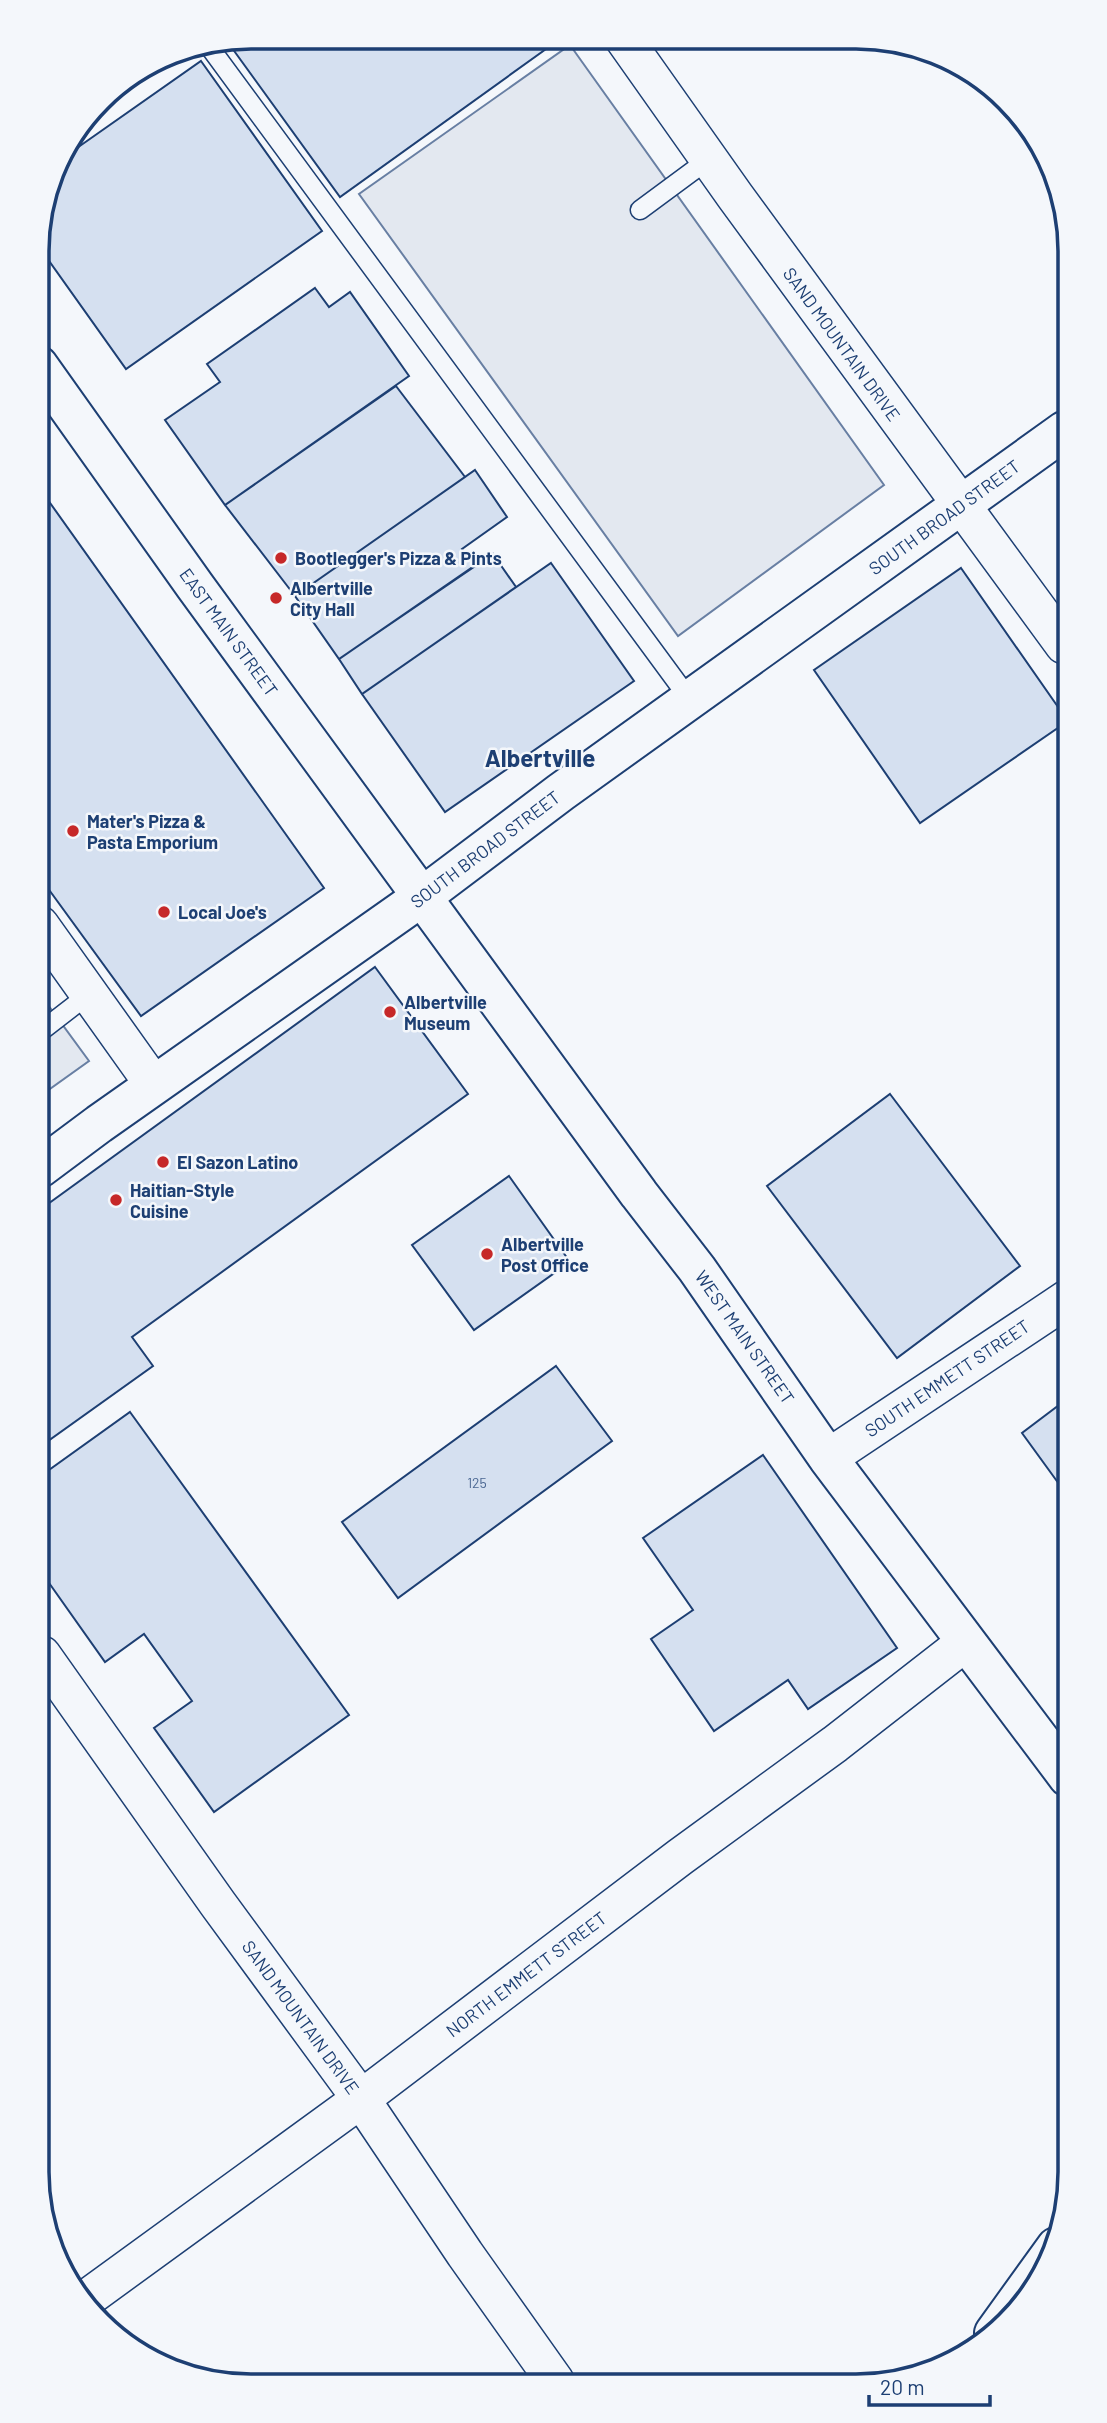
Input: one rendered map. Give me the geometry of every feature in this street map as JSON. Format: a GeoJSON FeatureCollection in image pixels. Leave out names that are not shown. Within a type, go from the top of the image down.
{"type":"FeatureCollection","features":[{"type":"Feature","properties":{"kind":"main road","name":"EAST MAIN STREET"},"geometry":{"type":"LineString","coordinates":[[49,380],[195,586],[423,896]]}},
{"type":"Feature","properties":{"kind":"main road","name":"SOUTH BROAD STREET"},"geometry":{"type":"LineString","coordinates":[[49,1161],[423,896],[561,792],[1058,435]]}},
{"type":"Feature","properties":{"kind":"main road","name":"WEST MAIN STREET"},"geometry":{"type":"LineString","coordinates":[[423,896],[639,1194],[697,1269],[828,1458],[1058,1764]]}},
{"type":"Feature","properties":{"kind":"street","name":"SAND MOUNTAIN DRIVE"},"geometry":{"type":"LineString","coordinates":[[631,49],[960,506],[1058,637]]}},
{"type":"Feature","properties":{"kind":"street"},"geometry":{"type":"LineString","coordinates":[[49,938],[154,1085]]}},
{"type":"Feature","properties":{"kind":"street","name":"SOUTH EMMETT STREET"},"geometry":{"type":"LineString","coordinates":[[828,1458],[1058,1305]]}},
{"type":"Feature","properties":{"kind":"street","name":"NORTH EMMETT STREET"},"geometry":{"type":"LineString","coordinates":[[91,2295],[361,2099],[669,1865],[835,1744],[966,1642]]}},
{"type":"Feature","properties":{"kind":"street","name":"SAND MOUNTAIN DRIVE"},"geometry":{"type":"LineString","coordinates":[[49,1665],[218,1904],[361,2099],[465,2254],[550,2374]]}},
{"type":"Feature","properties":{"kind":"lane"},"geometry":{"type":"LineString","coordinates":[[214,53],[690,700]]}},
{"type":"Feature","properties":{"kind":"lane"},"geometry":{"type":"LineString","coordinates":[[640,210],[709,159]]}},
{"type":"Feature","properties":{"kind":"lane"},"geometry":{"type":"LineString","coordinates":[[49,1025],[89,994]]}},
{"type":"Feature","properties":{"kind":"shaded area"},"geometry":{"type":"Polygon","coordinates":[[[564,49],[573,49],[884,485],[678,636],[359,194],[564,49]]]}},
{"type":"Feature","properties":{"kind":"shaded area"},"geometry":{"type":"Polygon","coordinates":[[[49,1006],[89,1061],[49,1090],[49,1006]]]}},
{"type":"Feature","properties":{"kind":"building"},"geometry":{"type":"Polygon","coordinates":[[[546,49],[340,197],[233,50],[546,49]]]}},
{"type":"Feature","properties":{"kind":"building"},"geometry":{"type":"Polygon","coordinates":[[[201,61],[322,231],[126,369],[49,261],[49,238],[56,199],[64,174],[79,147],[201,61]]]}},
{"type":"Feature","properties":{"kind":"building"},"geometry":{"type":"Polygon","coordinates":[[[315,288],[329,307],[350,292],[409,376],[225,505],[165,420],[220,382],[207,364],[315,288]]]}},
{"type":"Feature","properties":{"kind":"building"},"geometry":{"type":"Polygon","coordinates":[[[396,386],[465,477],[295,596],[225,505],[396,386]]]}},
{"type":"Feature","properties":{"kind":"building"},"geometry":{"type":"Polygon","coordinates":[[[475,470],[507,517],[462,549],[474,566],[339,659],[295,596],[475,470]]]}},
{"type":"Feature","properties":{"kind":"building"},"geometry":{"type":"Polygon","coordinates":[[[49,501],[324,888],[141,1016],[49,890],[49,501]]]}},
{"type":"Feature","properties":{"kind":"building"},"geometry":{"type":"Polygon","coordinates":[[[493,554],[516,587],[362,694],[339,659],[493,554]]]}},
{"type":"Feature","properties":{"kind":"building"},"geometry":{"type":"Polygon","coordinates":[[[551,563],[634,681],[445,812],[362,694],[551,563]]]}},
{"type":"Feature","properties":{"kind":"building"},"geometry":{"type":"Polygon","coordinates":[[[961,568],[1058,707],[1058,728],[920,823],[814,670],[961,568]]]}},
{"type":"Feature","properties":{"kind":"building"},"geometry":{"type":"Polygon","coordinates":[[[375,967],[468,1094],[132,1337],[153,1366],[49,1440],[49,1203],[375,967]]]}},
{"type":"Feature","properties":{"kind":"building"},"geometry":{"type":"Polygon","coordinates":[[[890,1094],[1020,1266],[897,1358],[767,1186],[890,1094]]]}},
{"type":"Feature","properties":{"kind":"building"},"geometry":{"type":"Polygon","coordinates":[[[509,1176],[570,1262],[474,1330],[412,1245],[509,1176]]]}},
{"type":"Feature","properties":{"kind":"building"},"geometry":{"type":"Polygon","coordinates":[[[556,1366],[612,1441],[398,1598],[342,1522],[556,1366]]]}},
{"type":"Feature","properties":{"kind":"building"},"geometry":{"type":"Polygon","coordinates":[[[1058,1406],[1058,1483],[1022,1433],[1058,1406]]]}},
{"type":"Feature","properties":{"kind":"building"},"geometry":{"type":"Polygon","coordinates":[[[130,1412],[349,1715],[214,1812],[154,1728],[192,1701],[144,1634],[105,1662],[49,1583],[49,1470],[130,1412]]]}},
{"type":"Feature","properties":{"kind":"building"},"geometry":{"type":"Polygon","coordinates":[[[763,1455],[897,1648],[808,1709],[788,1680],[714,1731],[651,1639],[693,1610],[643,1538],[763,1455]]]}},
{"type":"Feature","properties":{"kind":"place","name":"Bootlegger's Pizza & Pints"},"geometry":{"type":"Point","coordinates":[281,558]}},
{"type":"Feature","properties":{"kind":"place","name":"Albertville City Hall"},"geometry":{"type":"Point","coordinates":[276,598]}},
{"type":"Feature","properties":{"kind":"place","name":"Mater's Pizza & Pasta Emporium"},"geometry":{"type":"Point","coordinates":[73,831]}},
{"type":"Feature","properties":{"kind":"place","name":"Local Joe's"},"geometry":{"type":"Point","coordinates":[164,912]}},
{"type":"Feature","properties":{"kind":"place","name":"Albertville Museum"},"geometry":{"type":"Point","coordinates":[390,1012]}},
{"type":"Feature","properties":{"kind":"place","name":"El Sazon Latino"},"geometry":{"type":"Point","coordinates":[163,1162]}},
{"type":"Feature","properties":{"kind":"place","name":"Haitian-Style Cuisine"},"geometry":{"type":"Point","coordinates":[116,1200]}},
{"type":"Feature","properties":{"kind":"place","name":"Albertville Post Office"},"geometry":{"type":"Point","coordinates":[487,1254]}},
{"type":"Feature","properties":{"kind":"district","name":"Albertville"},"geometry":{"type":"Point","coordinates":[540,757]}}]}
